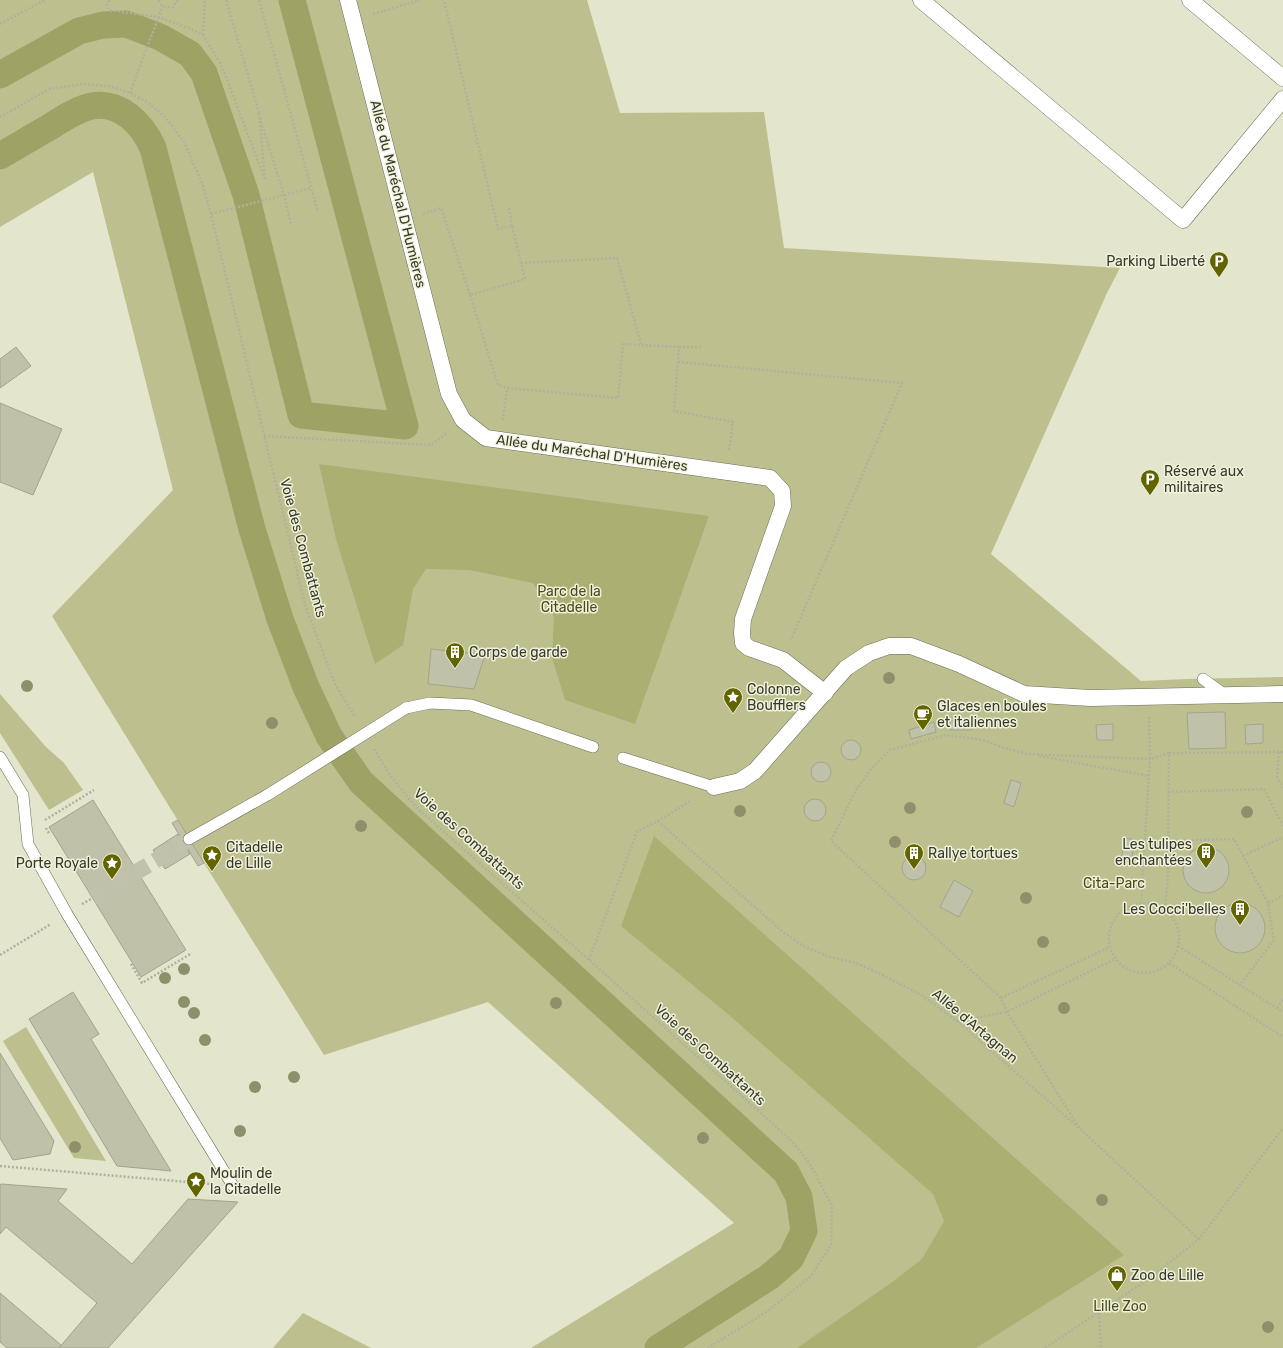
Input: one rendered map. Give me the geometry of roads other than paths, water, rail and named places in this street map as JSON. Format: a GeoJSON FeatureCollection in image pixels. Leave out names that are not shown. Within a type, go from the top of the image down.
{"type":"FeatureCollection","features":[{"type":"Feature","properties":{"kind":"street","name":"Allée du Maréchal D'Humières"},"geometry":{"type":"LineString","coordinates":[[348,0],[450,394],[463,420],[486,438],[770,478],[782,491],[783,506],[743,619],[742,633],[744,642],[749,648],[783,660],[824,693]]}},
{"type":"Feature","properties":{"kind":"street"},"geometry":{"type":"LineString","coordinates":[[921,0],[1183,220],[1283,99]]}},
{"type":"Feature","properties":{"kind":"street"},"geometry":{"type":"LineString","coordinates":[[1190,0],[1283,78]]}},
{"type":"Feature","properties":{"kind":"street"},"geometry":{"type":"LineString","coordinates":[[714,787],[740,781],[755,771],[846,668],[869,653],[888,646],[911,646],[959,664],[1024,694],[1090,698],[1283,694]]}},
{"type":"Feature","properties":{"kind":"lane"},"geometry":{"type":"LineString","coordinates":[[1203,678],[1225,695]]}},
{"type":"Feature","properties":{"kind":"lane"},"geometry":{"type":"LineString","coordinates":[[189,839],[269,794],[406,708],[430,703],[471,705],[592,747]]}},
{"type":"Feature","properties":{"kind":"lane"},"geometry":{"type":"LineString","coordinates":[[0,756],[23,795],[28,844],[67,914],[233,1186]]}},
{"type":"Feature","properties":{"kind":"lane"},"geometry":{"type":"LineString","coordinates":[[623,758],[714,787]]}},
{"type":"Feature","properties":{"kind":"waterway"},"geometry":{"type":"LineString","coordinates":[[0,75],[79,31],[103,25],[126,24],[160,37],[190,54],[204,73],[246,195],[301,415],[405,426],[292,0]]}},
{"type":"Feature","properties":{"kind":"waterway"},"geometry":{"type":"LineString","coordinates":[[0,156],[69,115],[92,106],[103,105],[112,107],[130,116],[137,123],[149,139],[153,148],[252,529],[280,619],[306,687],[329,736],[361,782],[786,1172],[799,1197],[804,1231],[791,1258],[769,1277],[658,1348]]}},
{"type":"Feature","properties":{"kind":"tunnel"},"geometry":{"type":"LineString","coordinates":[[93,898],[189,839]]}},
{"type":"Feature","properties":{"kind":"place","name":"Parking Liberté"},"geometry":{"type":"Point","coordinates":[1219,278]}},
{"type":"Feature","properties":{"kind":"place","name":"Réservé aux militaires"},"geometry":{"type":"Point","coordinates":[1150,496]}},
{"type":"Feature","properties":{"kind":"place","name":"Corps de garde"},"geometry":{"type":"Point","coordinates":[455,669]}},
{"type":"Feature","properties":{"kind":"place","name":"Colonne Boufflers"},"geometry":{"type":"Point","coordinates":[733,714]}},
{"type":"Feature","properties":{"kind":"place","name":"Glaces en boules et italiennes"},"geometry":{"type":"Point","coordinates":[923,731]}},
{"type":"Feature","properties":{"kind":"place","name":"Les tulipes enchantées"},"geometry":{"type":"Point","coordinates":[1206,869]}},
{"type":"Feature","properties":{"kind":"place","name":"Rallye tortues"},"geometry":{"type":"Point","coordinates":[914,870]}},
{"type":"Feature","properties":{"kind":"place","name":"Citadelle de Lille"},"geometry":{"type":"Point","coordinates":[212,872]}},
{"type":"Feature","properties":{"kind":"place","name":"Porte Royale"},"geometry":{"type":"Point","coordinates":[112,880]}},
{"type":"Feature","properties":{"kind":"place","name":"Les Cocci'belles"},"geometry":{"type":"Point","coordinates":[1240,926]}},
{"type":"Feature","properties":{"kind":"place","name":"Moulin de la Citadelle"},"geometry":{"type":"Point","coordinates":[196,1198]}},
{"type":"Feature","properties":{"kind":"place","name":"Zoo de Lille"},"geometry":{"type":"Point","coordinates":[1117,1292]}},
{"type":"Feature","properties":{"kind":"park label","name":"Parc de la Citadelle"},"geometry":{"type":"Point","coordinates":[569,600]}},
{"type":"Feature","properties":{"kind":"park label","name":"Cita-Parc"},"geometry":{"type":"Point","coordinates":[1114,883]}},
{"type":"Feature","properties":{"kind":"park label","name":"Lille Zoo"},"geometry":{"type":"Point","coordinates":[1120,1306]}}]}
